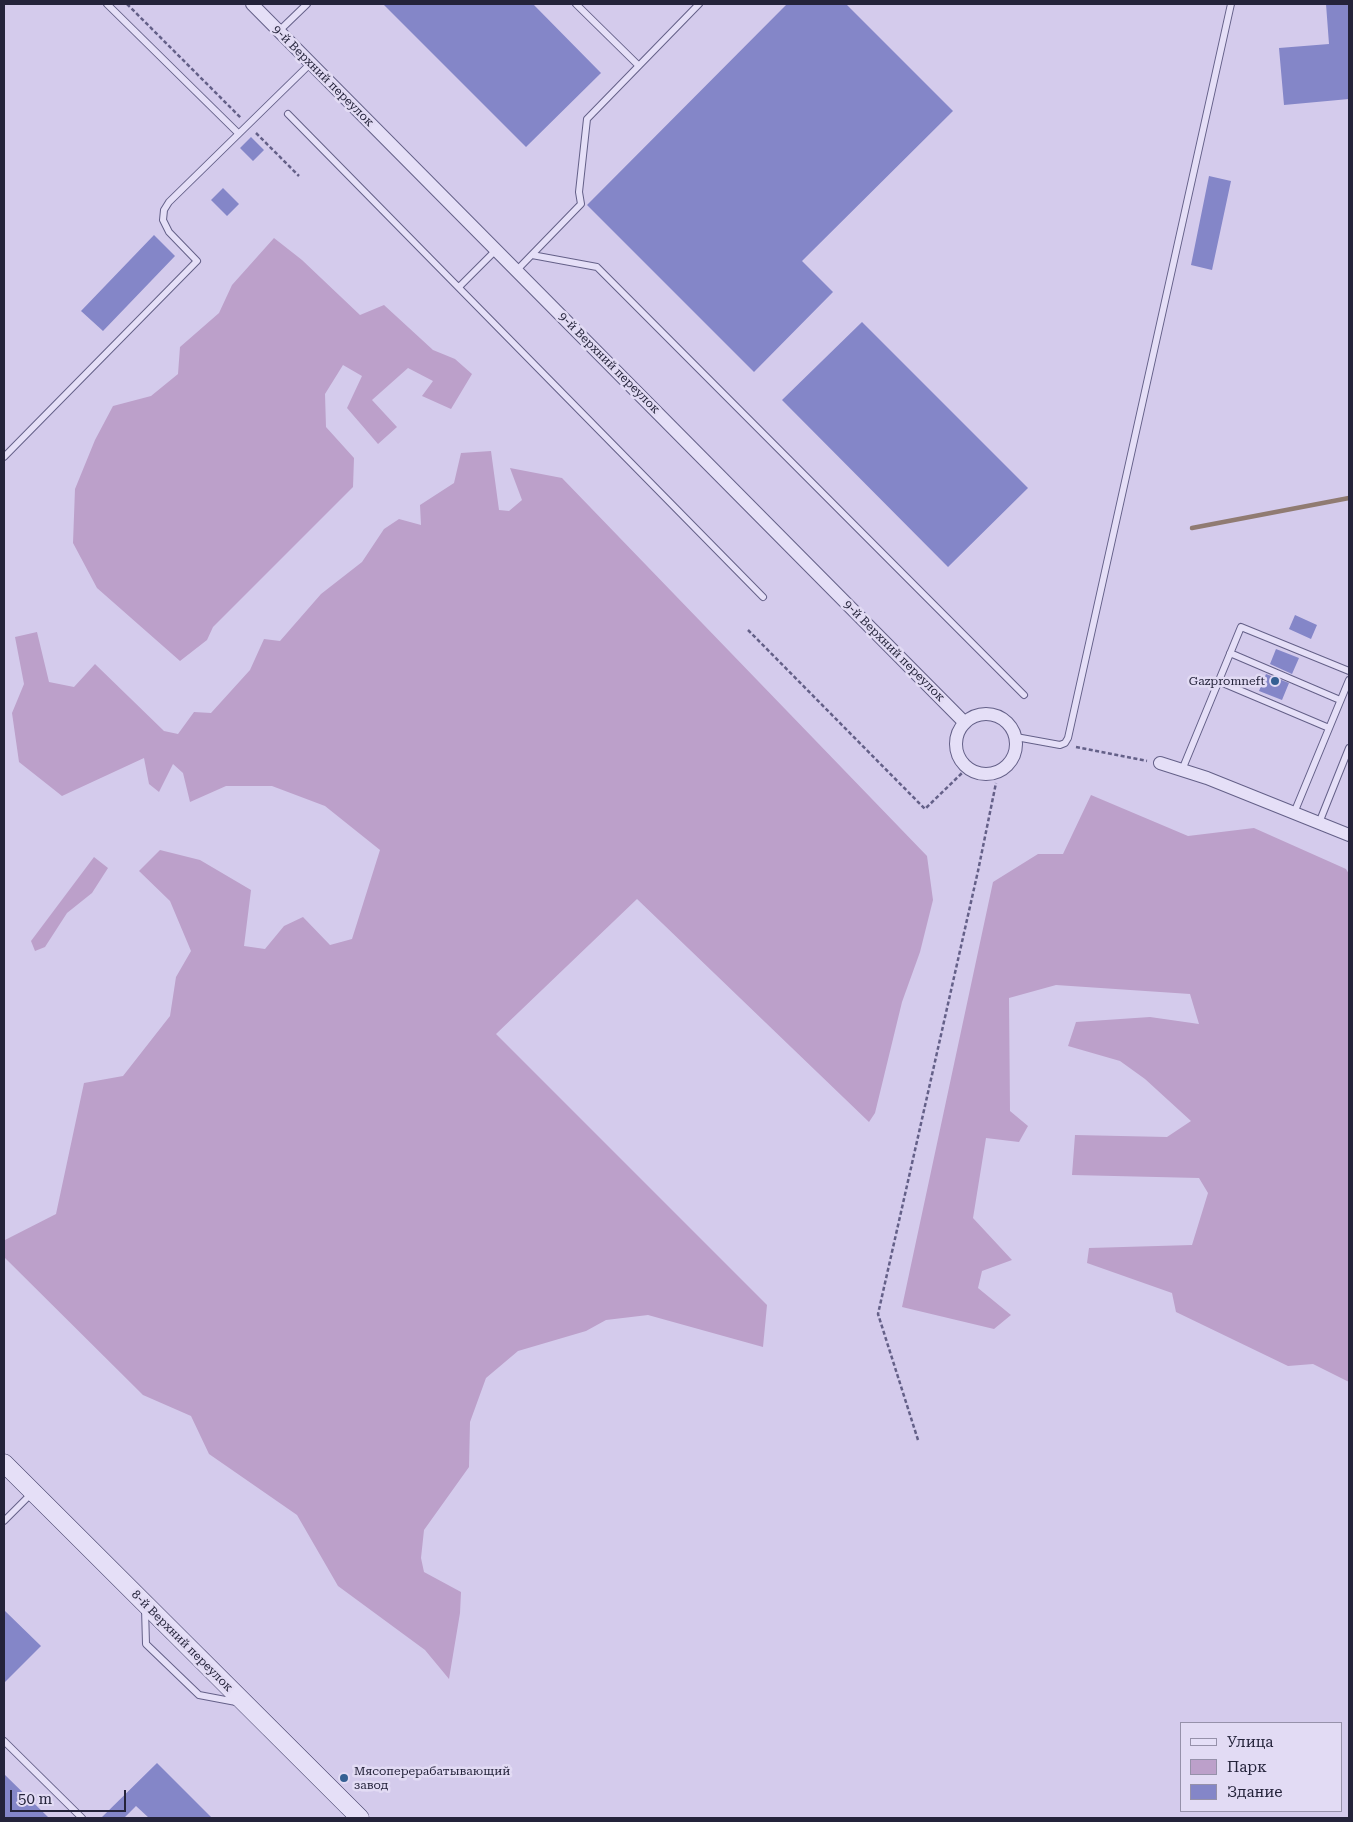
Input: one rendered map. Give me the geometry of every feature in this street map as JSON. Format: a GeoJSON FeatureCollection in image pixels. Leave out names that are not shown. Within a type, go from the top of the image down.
{"type":"FeatureCollection","features":[{"type":"Feature","properties":{"kind":"street","name":"9-й Верхний переулок"},"geometry":{"type":"LineString","coordinates":[[252,4],[965,723]]}},
{"type":"Feature","properties":{"kind":"street"},"geometry":{"type":"LineString","coordinates":[[988,714],[1000,718],[1010,725],[1016,736],[1016,749],[1012,761],[1003,770],[991,774],[979,774],[968,768],[960,758],[956,746],[958,734],[965,723],[975,716],[988,714]]}},
{"type":"Feature","properties":{"kind":"street"},"geometry":{"type":"LineString","coordinates":[[1160,764],[1182,770],[1349,835]]}},
{"type":"Feature","properties":{"kind":"street","name":"8-й Верхний переулок"},"geometry":{"type":"LineString","coordinates":[[4,1463],[360,1818]]}},
{"type":"Feature","properties":{"kind":"lane"},"geometry":{"type":"LineString","coordinates":[[107,4],[238,133]]}},
{"type":"Feature","properties":{"kind":"lane"},"geometry":{"type":"LineString","coordinates":[[279,31],[307,4]]}},
{"type":"Feature","properties":{"kind":"lane"},"geometry":{"type":"LineString","coordinates":[[576,4],[638,65]]}},
{"type":"Feature","properties":{"kind":"lane"},"geometry":{"type":"LineString","coordinates":[[517,270],[581,204],[579,192],[586,119],[699,4]]}},
{"type":"Feature","properties":{"kind":"lane"},"geometry":{"type":"LineString","coordinates":[[1016,736],[1060,745],[1065,743],[1068,738],[1231,4]]}},
{"type":"Feature","properties":{"kind":"lane"},"geometry":{"type":"LineString","coordinates":[[4,457],[197,261],[169,232],[163,220],[164,210],[169,202],[311,63]]}},
{"type":"Feature","properties":{"kind":"lane"},"geometry":{"type":"LineString","coordinates":[[288,114],[763,597]]}},
{"type":"Feature","properties":{"kind":"lane"},"geometry":{"type":"LineString","coordinates":[[458,287],[496,250]]}},
{"type":"Feature","properties":{"kind":"lane"},"geometry":{"type":"LineString","coordinates":[[532,255],[597,267],[1024,694]]}},
{"type":"Feature","properties":{"kind":"lane"},"geometry":{"type":"LineString","coordinates":[[1182,770],[1240,627],[1349,671]]}},
{"type":"Feature","properties":{"kind":"lane"},"geometry":{"type":"LineString","coordinates":[[1230,653],[1340,700]]}},
{"type":"Feature","properties":{"kind":"lane"},"geometry":{"type":"LineString","coordinates":[[1294,813],[1349,680]]}},
{"type":"Feature","properties":{"kind":"lane"},"geometry":{"type":"LineString","coordinates":[[1218,681],[1329,728]]}},
{"type":"Feature","properties":{"kind":"lane"},"geometry":{"type":"LineString","coordinates":[[1319,823],[1349,748]]}},
{"type":"Feature","properties":{"kind":"lane"},"geometry":{"type":"LineString","coordinates":[[1342,766],[1349,769]]}},
{"type":"Feature","properties":{"kind":"lane"},"geometry":{"type":"LineString","coordinates":[[4,1521],[32,1492]]}},
{"type":"Feature","properties":{"kind":"lane"},"geometry":{"type":"LineString","coordinates":[[145,1604],[146,1644],[200,1694],[244,1703]]}},
{"type":"Feature","properties":{"kind":"lane"},"geometry":{"type":"LineString","coordinates":[[4,1742],[82,1818]]}},
{"type":"Feature","properties":{"kind":"path"},"geometry":{"type":"LineString","coordinates":[[127,4],[298,176]]}},
{"type":"Feature","properties":{"kind":"path"},"geometry":{"type":"LineString","coordinates":[[748,630],[925,809],[963,772]]}},
{"type":"Feature","properties":{"kind":"path"},"geometry":{"type":"LineString","coordinates":[[1065,743],[1076,747],[1160,764]]}},
{"type":"Feature","properties":{"kind":"path"},"geometry":{"type":"LineString","coordinates":[[918,1440],[878,1314],[996,783]]}},
{"type":"Feature","properties":{"kind":"green space"},"geometry":{"type":"Polygon","coordinates":[[[274,238],[302,260],[360,315],[384,305],[433,350],[455,359],[472,374],[451,409],[422,396],[433,381],[408,368],[372,400],[397,427],[378,444],[347,408],[362,376],[343,365],[325,394],[326,427],[354,458],[353,487],[213,627],[207,640],[180,661],[97,588],[73,543],[75,489],[95,440],[113,406],[151,396],[178,374],[180,347],[219,313],[232,285],[274,238]]]}},
{"type":"Feature","properties":{"kind":"green space"},"geometry":{"type":"Polygon","coordinates":[[[491,451],[499,510],[509,511],[522,500],[510,468],[562,478],[927,856],[933,900],[920,952],[902,1002],[875,1113],[869,1122],[637,899],[496,1034],[767,1305],[763,1347],[648,1315],[606,1320],[586,1331],[518,1351],[486,1378],[470,1422],[469,1467],[424,1530],[421,1558],[424,1572],[461,1592],[460,1613],[449,1679],[425,1650],[338,1586],[297,1515],[209,1454],[191,1416],[143,1395],[4,1257],[5,1240],[56,1214],[84,1083],[123,1076],[170,1016],[176,977],[191,951],[170,901],[139,871],[160,850],[200,860],[251,890],[244,946],[265,949],[284,926],[303,917],[330,945],[352,939],[380,850],[325,806],[272,786],[226,786],[190,802],[183,773],[173,764],[159,792],[149,784],[144,758],[62,796],[19,762],[12,713],[24,684],[15,637],[37,632],[49,682],[74,687],[95,664],[164,731],[178,734],[194,712],[211,713],[250,670],[264,639],[280,641],[321,594],[362,562],[384,529],[399,519],[421,525],[420,505],[454,483],[461,453],[491,451]]]}},
{"type":"Feature","properties":{"kind":"green space"},"geometry":{"type":"Polygon","coordinates":[[[1091,795],[1188,836],[1254,828],[1346,869],[1349,874],[1349,1382],[1313,1364],[1288,1366],[1176,1312],[1172,1293],[1087,1263],[1089,1248],[1192,1245],[1208,1193],[1199,1178],[1072,1175],[1075,1135],[1167,1137],[1191,1121],[1145,1079],[1120,1061],[1068,1046],[1076,1022],[1150,1017],[1199,1024],[1190,994],[1056,985],[1009,998],[1010,1111],[1028,1126],[1019,1142],[986,1138],[973,1218],[1012,1260],[982,1271],[978,1288],[1011,1315],[994,1329],[902,1307],[993,882],[1038,854],[1063,854],[1091,795]]]}},
{"type":"Feature","properties":{"kind":"green space"},"geometry":{"type":"Polygon","coordinates":[[[94,857],[108,868],[92,893],[67,913],[45,947],[35,951],[31,941],[94,857]]]}},
{"type":"Feature","properties":{"kind":"building"},"geometry":{"type":"Polygon","coordinates":[[[383,4],[533,4],[601,73],[526,147],[383,4]]]}},
{"type":"Feature","properties":{"kind":"building"},"geometry":{"type":"Polygon","coordinates":[[[787,4],[846,4],[953,111],[802,261],[833,292],[754,372],[587,205],[787,4]]]}},
{"type":"Feature","properties":{"kind":"building"},"geometry":{"type":"Polygon","coordinates":[[[1326,4],[1349,4],[1349,99],[1284,105],[1279,48],[1329,44],[1326,4]]]}},
{"type":"Feature","properties":{"kind":"building"},"geometry":{"type":"Polygon","coordinates":[[[251,137],[264,150],[253,161],[240,148],[251,137]]]}},
{"type":"Feature","properties":{"kind":"building"},"geometry":{"type":"Polygon","coordinates":[[[1209,176],[1231,181],[1212,270],[1191,265],[1209,176]]]}},
{"type":"Feature","properties":{"kind":"building"},"geometry":{"type":"Polygon","coordinates":[[[223,188],[239,204],[227,216],[211,200],[223,188]]]}},
{"type":"Feature","properties":{"kind":"building"},"geometry":{"type":"Polygon","coordinates":[[[154,235],[175,256],[103,331],[81,311],[154,235]]]}},
{"type":"Feature","properties":{"kind":"building"},"geometry":{"type":"Polygon","coordinates":[[[862,322],[1028,488],[948,567],[782,400],[862,322]]]}},
{"type":"Feature","properties":{"kind":"building"},"geometry":{"type":"Polygon","coordinates":[[[1295,615],[1317,625],[1311,639],[1289,629],[1295,615]]]}},
{"type":"Feature","properties":{"kind":"building"},"geometry":{"type":"Polygon","coordinates":[[[1276,649],[1299,658],[1292,674],[1270,664],[1276,649]]]}},
{"type":"Feature","properties":{"kind":"building"},"geometry":{"type":"Polygon","coordinates":[[[1266,674],[1289,683],[1282,700],[1259,691],[1266,674]]]}},
{"type":"Feature","properties":{"kind":"building"},"geometry":{"type":"Polygon","coordinates":[[[4,1610],[41,1646],[4,1683],[4,1610]]]}},
{"type":"Feature","properties":{"kind":"building"},"geometry":{"type":"Polygon","coordinates":[[[157,1763],[212,1818],[149,1818],[136,1806],[124,1818],[101,1818],[157,1763]]]}},
{"type":"Feature","properties":{"kind":"building"},"geometry":{"type":"Polygon","coordinates":[[[4,1774],[49,1818],[4,1818],[4,1774]]]}},
{"type":"Feature","properties":{"kind":"waterway"},"geometry":{"type":"LineString","coordinates":[[1192,528],[1349,498]]}},
{"type":"Feature","properties":{"kind":"place","name":"Gazpromneft"},"geometry":{"type":"Point","coordinates":[1275,681]}},
{"type":"Feature","properties":{"kind":"place","name":"Мясоперерабатывающий завод"},"geometry":{"type":"Point","coordinates":[344,1778]}}]}
